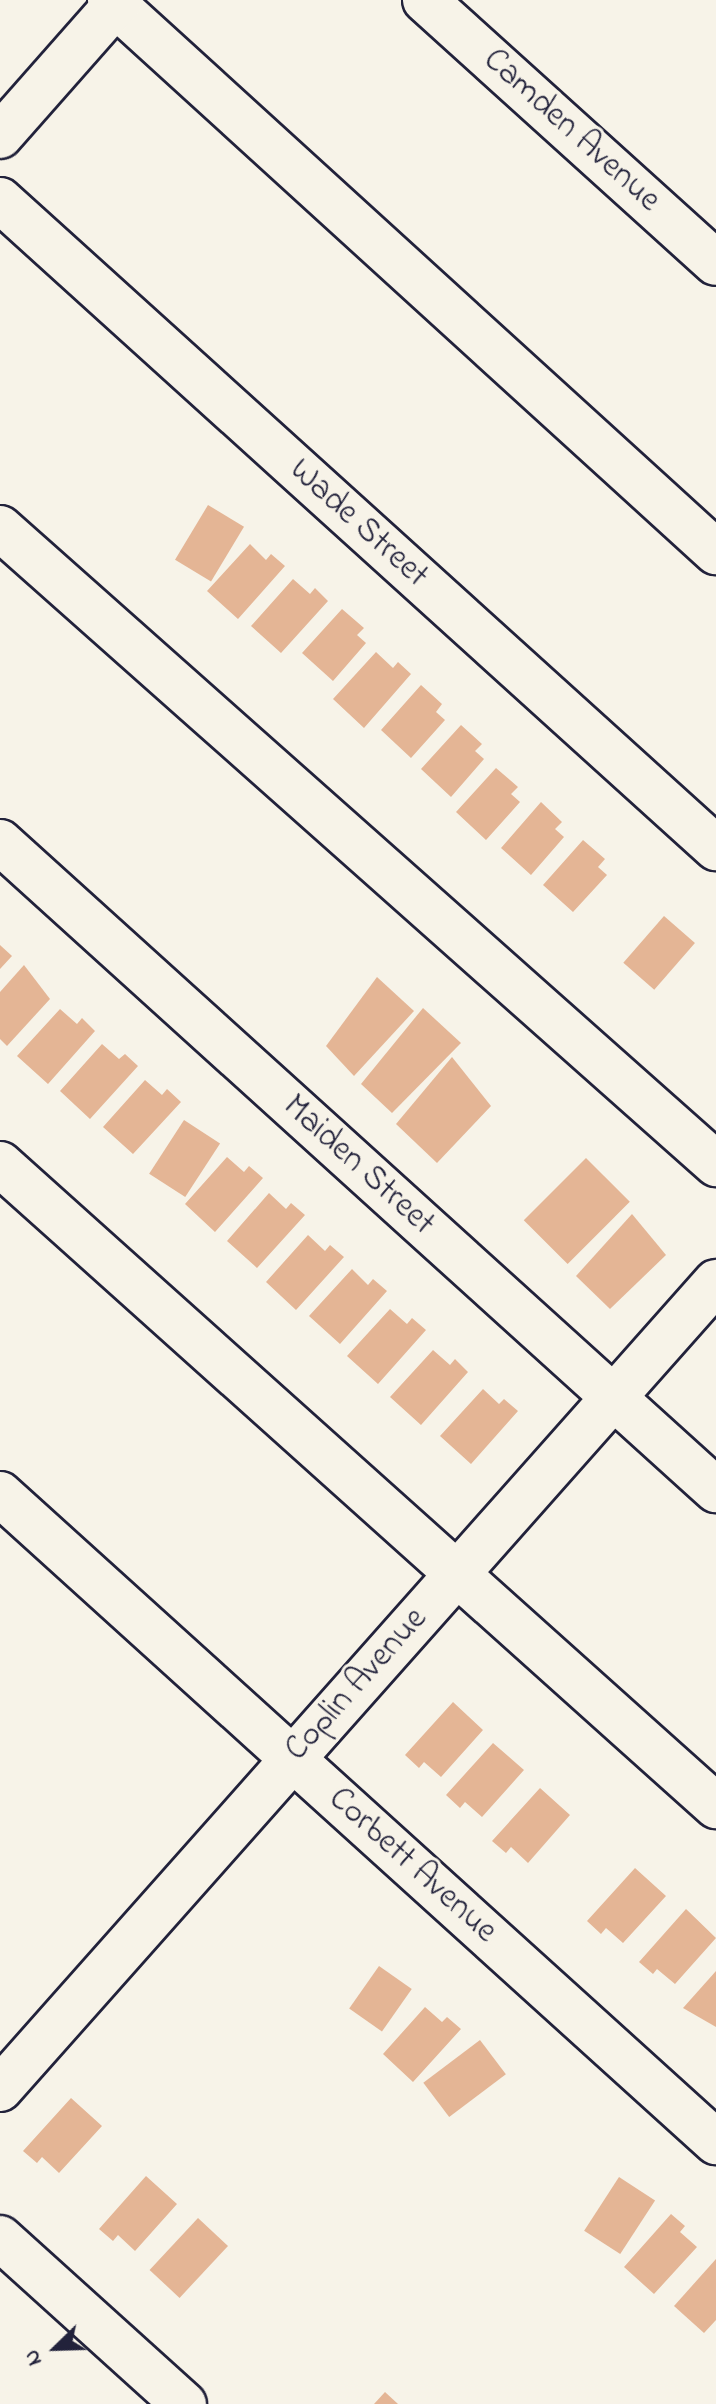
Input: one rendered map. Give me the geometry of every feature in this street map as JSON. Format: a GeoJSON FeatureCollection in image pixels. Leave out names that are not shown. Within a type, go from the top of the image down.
{"type":"FeatureCollection","features":[{"type":"Feature","properties":{"kind":"street","name":"Camden Avenue"},"geometry":{"type":"LineString","coordinates":[[425,0],[716,263]]}},
{"type":"Feature","properties":{"kind":"street"},"geometry":{"type":"LineString","coordinates":[[0,136],[115,2],[716,552]]}},
{"type":"Feature","properties":{"kind":"street","name":"Wade Street"},"geometry":{"type":"LineString","coordinates":[[0,200],[716,848]]}},
{"type":"Feature","properties":{"kind":"street"},"geometry":{"type":"LineString","coordinates":[[0,528],[716,1164]]}},
{"type":"Feature","properties":{"kind":"street","name":"Maiden Street"},"geometry":{"type":"LineString","coordinates":[[0,842],[716,1490]]}},
{"type":"Feature","properties":{"kind":"street"},"geometry":{"type":"LineString","coordinates":[[0,1164],[716,1806]]}},
{"type":"Feature","properties":{"kind":"street","name":"Coplin Avenue"},"geometry":{"type":"LineString","coordinates":[[0,2089],[716,1282]]}},
{"type":"Feature","properties":{"kind":"street","name":"Corbett Avenue"},"geometry":{"type":"LineString","coordinates":[[0,1494],[716,2142]]}},
{"type":"Feature","properties":{"kind":"street"},"geometry":{"type":"LineString","coordinates":[[0,2238],[184,2404]]}},
{"type":"Feature","properties":{"kind":"building"},"geometry":{"type":"Polygon","coordinates":[[[208,505],[244,527],[211,581],[175,560],[208,505]]]}},
{"type":"Feature","properties":{"kind":"building"},"geometry":{"type":"Polygon","coordinates":[[[250,544],[266,560],[271,554],[285,566],[238,619],[207,591],[250,544]]]}},
{"type":"Feature","properties":{"kind":"building"},"geometry":{"type":"Polygon","coordinates":[[[293,579],[310,594],[315,588],[328,601],[281,653],[251,626],[293,579]]]}},
{"type":"Feature","properties":{"kind":"building"},"geometry":{"type":"Polygon","coordinates":[[[342,609],[364,628],[357,635],[366,643],[333,681],[302,653],[342,609]]]}},
{"type":"Feature","properties":{"kind":"building"},"geometry":{"type":"Polygon","coordinates":[[[376,652],[393,668],[398,662],[411,674],[364,728],[333,699],[376,652]]]}},
{"type":"Feature","properties":{"kind":"building"},"geometry":{"type":"Polygon","coordinates":[[[421,685],[442,704],[436,712],[445,720],[411,758],[381,730],[421,685]]]}},
{"type":"Feature","properties":{"kind":"building"},"geometry":{"type":"Polygon","coordinates":[[[461,725],[482,744],[475,751],[484,759],[451,797],[421,769],[461,725]]]}},
{"type":"Feature","properties":{"kind":"building"},"geometry":{"type":"Polygon","coordinates":[[[496,768],[518,787],[511,794],[520,802],[486,840],[456,812],[496,768]]]}},
{"type":"Feature","properties":{"kind":"building"},"geometry":{"type":"Polygon","coordinates":[[[541,802],[562,822],[555,829],[564,837],[531,875],[501,848],[541,802]]]}},
{"type":"Feature","properties":{"kind":"building"},"geometry":{"type":"Polygon","coordinates":[[[583,840],[605,859],[598,867],[607,875],[573,912],[543,885],[583,840]]]}},
{"type":"Feature","properties":{"kind":"building"},"geometry":{"type":"Polygon","coordinates":[[[664,916],[695,943],[654,990],[623,963],[664,916]]]}},
{"type":"Feature","properties":{"kind":"building"},"geometry":{"type":"Polygon","coordinates":[[[0,945],[12,956],[0,969],[0,945]]]}},
{"type":"Feature","properties":{"kind":"building"},"geometry":{"type":"Polygon","coordinates":[[[24,965],[50,999],[7,1046],[0,1039],[0,992],[24,965]]]}},
{"type":"Feature","properties":{"kind":"building"},"geometry":{"type":"Polygon","coordinates":[[[377,977],[414,1011],[354,1076],[326,1046],[377,977]]]}},
{"type":"Feature","properties":{"kind":"building"},"geometry":{"type":"Polygon","coordinates":[[[423,1008],[461,1043],[392,1113],[361,1084],[423,1008]]]}},
{"type":"Feature","properties":{"kind":"building"},"geometry":{"type":"Polygon","coordinates":[[[60,1009],[77,1024],[82,1018],[95,1031],[48,1084],[17,1056],[60,1009]]]}},
{"type":"Feature","properties":{"kind":"building"},"geometry":{"type":"Polygon","coordinates":[[[102,1044],[119,1059],[125,1054],[138,1066],[90,1119],[60,1091],[102,1044]]]}},
{"type":"Feature","properties":{"kind":"building"},"geometry":{"type":"Polygon","coordinates":[[[452,1057],[491,1106],[437,1163],[396,1124],[452,1057]]]}},
{"type":"Feature","properties":{"kind":"building"},"geometry":{"type":"Polygon","coordinates":[[[145,1080],[162,1095],[167,1089],[181,1102],[133,1154],[103,1127],[145,1080]]]}},
{"type":"Feature","properties":{"kind":"building"},"geometry":{"type":"Polygon","coordinates":[[[184,1120],[220,1143],[185,1197],[149,1174],[184,1120]]]}},
{"type":"Feature","properties":{"kind":"building"},"geometry":{"type":"Polygon","coordinates":[[[227,1157],[244,1172],[249,1166],[263,1178],[215,1232],[185,1204],[227,1157]]]}},
{"type":"Feature","properties":{"kind":"building"},"geometry":{"type":"Polygon","coordinates":[[[586,1158],[630,1202],[568,1264],[524,1220],[586,1158]]]}},
{"type":"Feature","properties":{"kind":"building"},"geometry":{"type":"Polygon","coordinates":[[[269,1193],[286,1209],[291,1203],[305,1215],[257,1268],[227,1241],[269,1193]]]}},
{"type":"Feature","properties":{"kind":"building"},"geometry":{"type":"Polygon","coordinates":[[[632,1214],[666,1255],[610,1309],[576,1276],[632,1214]]]}},
{"type":"Feature","properties":{"kind":"building"},"geometry":{"type":"Polygon","coordinates":[[[308,1235],[325,1251],[330,1245],[344,1257],[296,1310],[266,1282],[308,1235]]]}},
{"type":"Feature","properties":{"kind":"building"},"geometry":{"type":"Polygon","coordinates":[[[352,1269],[368,1285],[373,1279],[387,1291],[340,1344],[309,1316],[352,1269]]]}},
{"type":"Feature","properties":{"kind":"building"},"geometry":{"type":"Polygon","coordinates":[[[390,1309],[407,1324],[412,1318],[426,1330],[378,1384],[347,1356],[390,1309]]]}},
{"type":"Feature","properties":{"kind":"building"},"geometry":{"type":"Polygon","coordinates":[[[433,1350],[450,1365],[455,1359],[468,1372],[421,1425],[390,1397],[433,1350]]]}},
{"type":"Feature","properties":{"kind":"building"},"geometry":{"type":"Polygon","coordinates":[[[483,1389],[499,1404],[504,1399],[518,1411],[471,1464],[440,1436],[483,1389]]]}},
{"type":"Feature","properties":{"kind":"building"},"geometry":{"type":"Polygon","coordinates":[[[453,1702],[483,1730],[441,1777],[424,1762],[419,1768],[405,1755],[453,1702]]]}},
{"type":"Feature","properties":{"kind":"building"},"geometry":{"type":"Polygon","coordinates":[[[493,1743],[524,1770],[482,1817],[465,1802],[460,1808],[446,1795],[493,1743]]]}},
{"type":"Feature","properties":{"kind":"building"},"geometry":{"type":"Polygon","coordinates":[[[540,1788],[570,1815],[528,1863],[511,1847],[506,1853],[492,1841],[540,1788]]]}},
{"type":"Feature","properties":{"kind":"building"},"geometry":{"type":"Polygon","coordinates":[[[635,1868],[666,1896],[623,1943],[606,1928],[601,1934],[587,1921],[635,1868]]]}},
{"type":"Feature","properties":{"kind":"building"},"geometry":{"type":"Polygon","coordinates":[[[686,1909],[716,1938],[675,1984],[657,1969],[653,1974],[639,1962],[686,1909]]]}},
{"type":"Feature","properties":{"kind":"building"},"geometry":{"type":"Polygon","coordinates":[[[379,1966],[412,1989],[382,2032],[349,2009],[379,1966]]]}},
{"type":"Feature","properties":{"kind":"building"},"geometry":{"type":"Polygon","coordinates":[[[716,1971],[716,2027],[683,2008],[716,1971]]]}},
{"type":"Feature","properties":{"kind":"building"},"geometry":{"type":"Polygon","coordinates":[[[425,2007],[442,2022],[447,2017],[461,2029],[413,2082],[383,2054],[425,2007]]]}},
{"type":"Feature","properties":{"kind":"building"},"geometry":{"type":"Polygon","coordinates":[[[480,2040],[506,2074],[449,2117],[423,2083],[480,2040]]]}},
{"type":"Feature","properties":{"kind":"building"},"geometry":{"type":"Polygon","coordinates":[[[71,2098],[102,2126],[59,2173],[42,2157],[37,2163],[23,2151],[71,2098]]]}},
{"type":"Feature","properties":{"kind":"building"},"geometry":{"type":"Polygon","coordinates":[[[146,2176],[177,2204],[135,2251],[118,2235],[113,2241],[99,2229],[146,2176]]]}},
{"type":"Feature","properties":{"kind":"building"},"geometry":{"type":"Polygon","coordinates":[[[619,2177],[655,2200],[620,2254],[584,2231],[619,2177]]]}},
{"type":"Feature","properties":{"kind":"building"},"geometry":{"type":"Polygon","coordinates":[[[671,2214],[685,2226],[680,2232],[697,2247],[654,2294],[624,2267],[671,2214]]]}},
{"type":"Feature","properties":{"kind":"building"},"geometry":{"type":"Polygon","coordinates":[[[198,2218],[228,2246],[180,2298],[150,2270],[198,2218]]]}},
{"type":"Feature","properties":{"kind":"building"},"geometry":{"type":"Polygon","coordinates":[[[716,2259],[716,2320],[704,2333],[674,2306],[716,2259]]]}},
{"type":"Feature","properties":{"kind":"building"},"geometry":{"type":"Polygon","coordinates":[[[385,2392],[398,2404],[374,2404],[385,2392]]]}}]}
